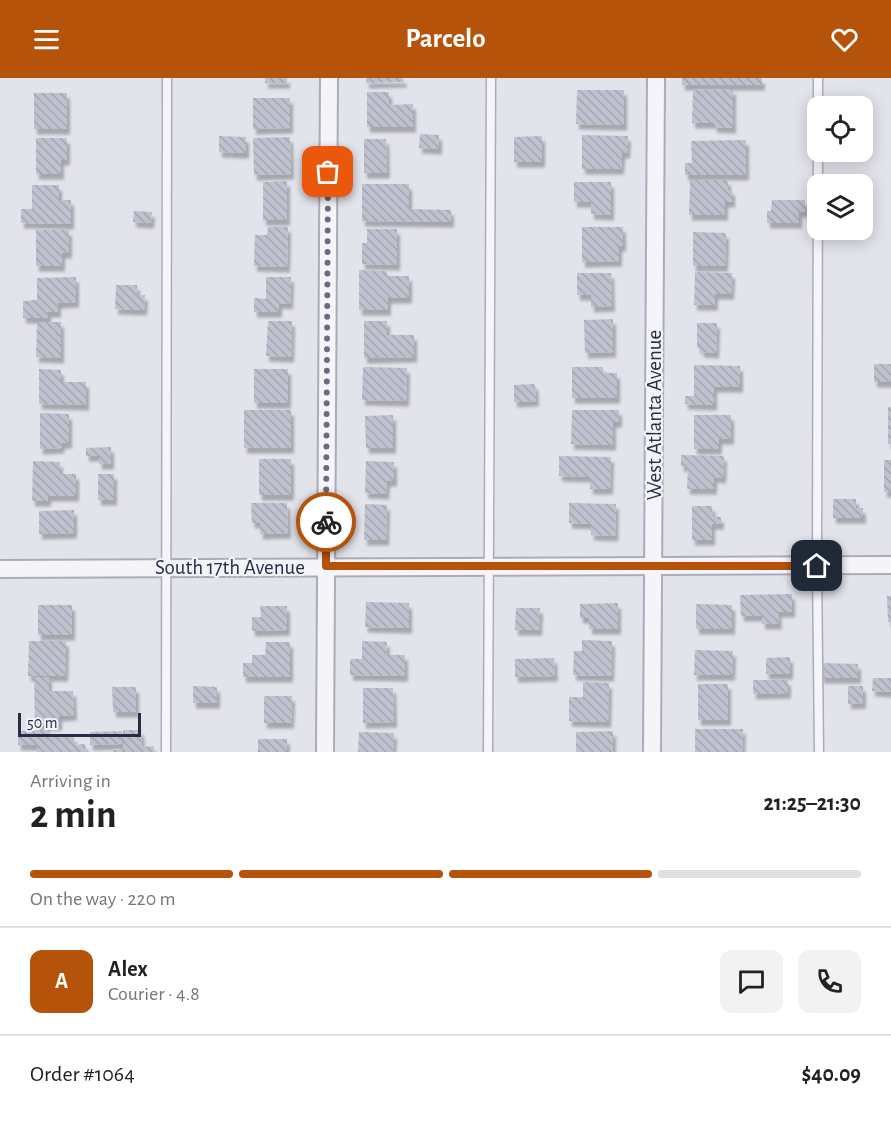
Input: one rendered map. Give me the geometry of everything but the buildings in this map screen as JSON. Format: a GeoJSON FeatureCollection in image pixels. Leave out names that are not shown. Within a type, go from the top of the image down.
{"type":"FeatureCollection","features":[{"type":"Feature","properties":{"kind":"street"},"geometry":{"type":"LineString","coordinates":[[325,752],[329,78]]}},
{"type":"Feature","properties":{"kind":"street","name":"West Atlanta Avenue"},"geometry":{"type":"LineString","coordinates":[[652,752],[656,78]]}},
{"type":"Feature","properties":{"kind":"street","name":"South 17th Avenue"},"geometry":{"type":"LineString","coordinates":[[0,569],[891,565]]}},
{"type":"Feature","properties":{"kind":"lane"},"geometry":{"type":"LineString","coordinates":[[166,752],[167,78]]}},
{"type":"Feature","properties":{"kind":"lane"},"geometry":{"type":"LineString","coordinates":[[488,752],[491,78]]}},
{"type":"Feature","properties":{"kind":"lane"},"geometry":{"type":"LineString","coordinates":[[818,78],[818,96]]}},
{"type":"Feature","properties":{"kind":"lane"},"geometry":{"type":"LineString","coordinates":[[818,162],[819,752]]}},
{"type":"Feature","properties":{"kind":"way so far"},"geometry":{"type":"LineString","coordinates":[[326,522],[328,172]]}},
{"type":"Feature","properties":{"kind":"route"},"geometry":{"type":"LineString","coordinates":[[326,522],[326,566],[817,566]]}}]}
